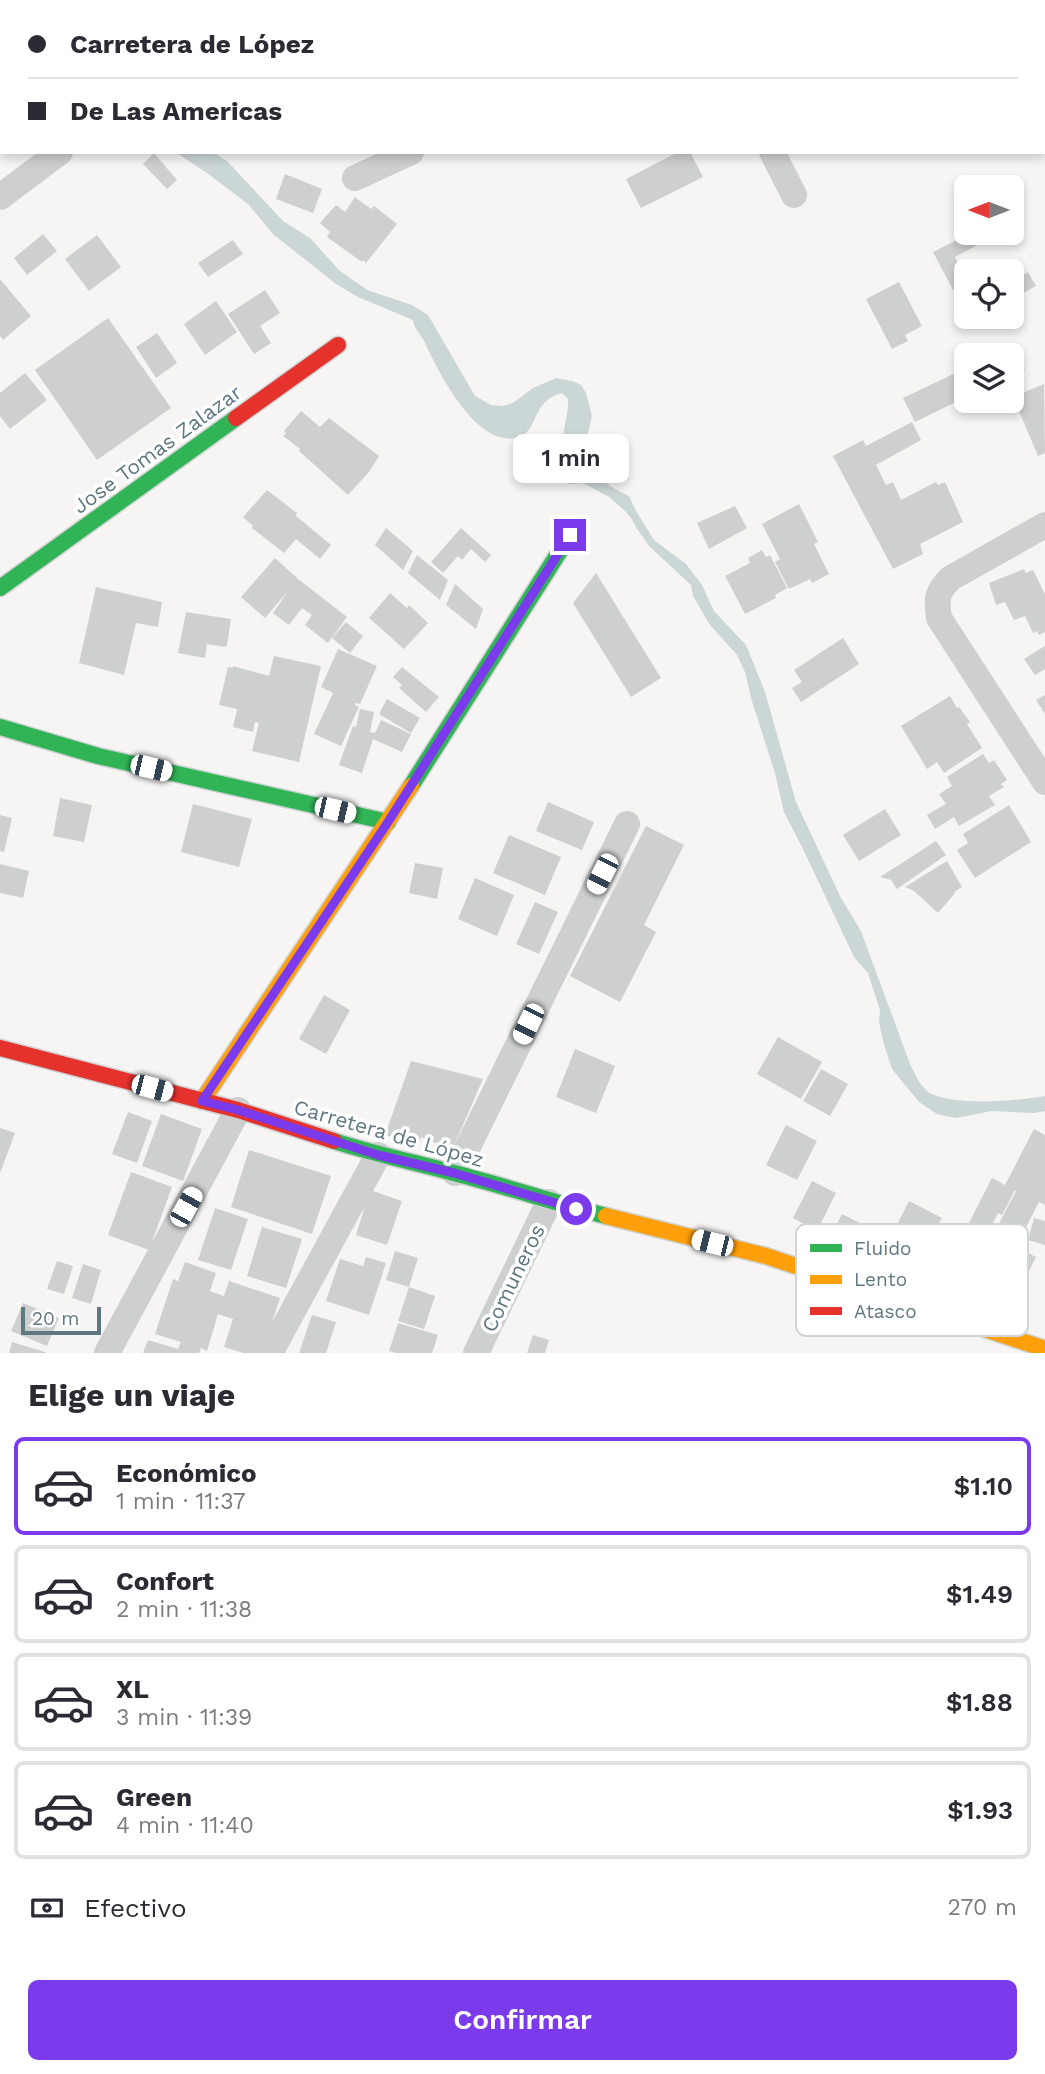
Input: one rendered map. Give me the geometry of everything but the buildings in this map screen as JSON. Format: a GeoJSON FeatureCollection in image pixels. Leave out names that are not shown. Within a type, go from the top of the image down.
{"type":"FeatureCollection","features":[{"type":"Feature","properties":{"kind":"street"},"geometry":{"type":"LineString","coordinates":[[0,197],[57,154]]}},
{"type":"Feature","properties":{"kind":"street"},"geometry":{"type":"LineString","coordinates":[[355,178],[407,154]]}},
{"type":"Feature","properties":{"kind":"street"},"geometry":{"type":"LineString","coordinates":[[773,154],[794,195]]}},
{"type":"Feature","properties":{"kind":"street","name":"Jose Tomas Zalazar"},"geometry":{"type":"LineString","coordinates":[[0,588],[338,345]]}},
{"type":"Feature","properties":{"kind":"street"},"geometry":{"type":"LineString","coordinates":[[1045,524],[951,578],[942,587],[936,602],[939,618],[1045,782]]}},
{"type":"Feature","properties":{"kind":"street"},"geometry":{"type":"LineString","coordinates":[[202,1101],[388,822],[570,535]]}},
{"type":"Feature","properties":{"kind":"street"},"geometry":{"type":"LineString","coordinates":[[0,727],[98,756],[388,822]]}},
{"type":"Feature","properties":{"kind":"street"},"geometry":{"type":"LineString","coordinates":[[454,1173],[627,824]]}},
{"type":"Feature","properties":{"kind":"street","name":"Carretera de López"},"geometry":{"type":"LineString","coordinates":[[0,1048],[238,1110],[378,1155],[454,1173],[549,1202],[766,1256],[796,1266]]}},
{"type":"Feature","properties":{"kind":"street"},"geometry":{"type":"LineString","coordinates":[[107,1353],[238,1110]]}},
{"type":"Feature","properties":{"kind":"street"},"geometry":{"type":"LineString","coordinates":[[270,1353],[378,1155]]}},
{"type":"Feature","properties":{"kind":"street","name":"Comuneros"},"geometry":{"type":"LineString","coordinates":[[476,1353],[549,1202]]}},
{"type":"Feature","properties":{"kind":"street","name":"Carretera de López"},"geometry":{"type":"LineString","coordinates":[[1006,1336],[1045,1349]]}},
{"type":"Feature","properties":{"kind":"shaded area"},"geometry":{"type":"Polygon","coordinates":[[[178,154],[216,154],[227,161],[283,221],[310,238],[339,270],[367,290],[412,305],[428,315],[475,396],[491,405],[503,406],[556,378],[581,385],[592,416],[579,455],[581,466],[629,496],[654,540],[686,564],[702,585],[714,611],[746,645],[765,692],[796,802],[841,898],[861,931],[910,1064],[919,1081],[932,1094],[957,1100],[1003,1101],[1045,1096],[1045,1111],[992,1111],[956,1118],[937,1114],[919,1102],[892,1069],[879,1022],[880,1010],[868,973],[854,957],[784,812],[745,672],[737,655],[710,625],[693,596],[691,585],[650,547],[625,511],[609,497],[583,483],[569,484],[560,475],[560,453],[568,399],[562,393],[545,402],[530,428],[519,437],[503,438],[489,432],[474,421],[461,406],[413,320],[358,297],[336,284],[274,235],[248,204],[178,154]]]}},
{"type":"Feature","properties":{"kind":"traffic: fast"},"geometry":{"type":"LineString","coordinates":[[0,588],[236,418]]}},
{"type":"Feature","properties":{"kind":"traffic: fast"},"geometry":{"type":"LineString","coordinates":[[411,786],[570,535]]}},
{"type":"Feature","properties":{"kind":"traffic: fast"},"geometry":{"type":"LineString","coordinates":[[0,727],[98,756],[388,822]]}},
{"type":"Feature","properties":{"kind":"traffic: fast"},"geometry":{"type":"LineString","coordinates":[[334,1141],[606,1216]]}},
{"type":"Feature","properties":{"kind":"traffic: slow"},"geometry":{"type":"LineString","coordinates":[[202,1101],[411,786]]}},
{"type":"Feature","properties":{"kind":"traffic: slow"},"geometry":{"type":"LineString","coordinates":[[606,1216],[796,1266]]}},
{"type":"Feature","properties":{"kind":"traffic: slow"},"geometry":{"type":"LineString","coordinates":[[1006,1336],[1045,1349]]}},
{"type":"Feature","properties":{"kind":"traffic: jam"},"geometry":{"type":"LineString","coordinates":[[236,418],[338,345]]}},
{"type":"Feature","properties":{"kind":"traffic: jam"},"geometry":{"type":"LineString","coordinates":[[0,1048],[238,1110],[334,1141]]}},
{"type":"Feature","properties":{"kind":"route"},"geometry":{"type":"LineString","coordinates":[[570,535],[388,822],[202,1101],[378,1155],[454,1173],[576,1209]]}}]}
